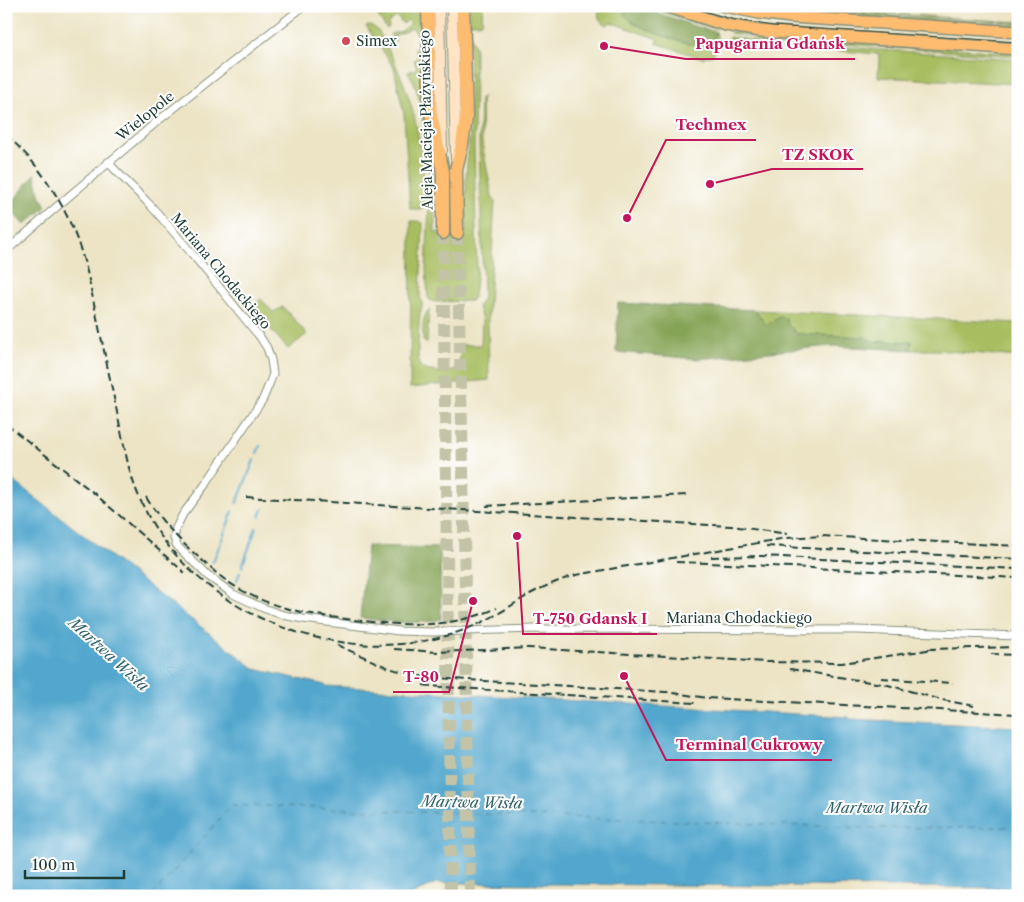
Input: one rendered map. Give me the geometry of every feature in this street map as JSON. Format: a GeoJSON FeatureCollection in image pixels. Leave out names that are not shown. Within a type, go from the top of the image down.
{"type":"FeatureCollection","features":[{"type":"Feature","properties":{"kind":"highway"},"geometry":{"type":"LineString","coordinates":[[428,6],[430,109],[443,172]]}},
{"type":"Feature","properties":{"kind":"highway"},"geometry":{"type":"LineString","coordinates":[[456,170],[466,118],[463,6]]}},
{"type":"Feature","properties":{"kind":"highway","name":"Aleja Macieja Płażyńskiego"},"geometry":{"type":"LineString","coordinates":[[456,170],[457,233]]}},
{"type":"Feature","properties":{"kind":"highway","name":"Aleja Macieja Płażyńskiego"},"geometry":{"type":"LineString","coordinates":[[443,172],[443,233]]}},
{"type":"Feature","properties":{"kind":"main road","name":"Aleja Macieja Płażyńskiego"},"geometry":{"type":"LineString","coordinates":[[439,6],[443,172]]}},
{"type":"Feature","properties":{"kind":"main road","name":"Aleja Macieja Płażyńskiego"},"geometry":{"type":"LineString","coordinates":[[452,6],[456,170]]}},
{"type":"Feature","properties":{"kind":"main road"},"geometry":{"type":"LineString","coordinates":[[666,6],[720,23],[760,31],[1018,49]]}},
{"type":"Feature","properties":{"kind":"main road"},"geometry":{"type":"LineString","coordinates":[[724,6],[790,17],[1018,32]]}},
{"type":"Feature","properties":{"kind":"street","name":"Wielopole"},"geometry":{"type":"LineString","coordinates":[[6,251],[166,114],[304,6]]}},
{"type":"Feature","properties":{"kind":"street","name":"Mariana Chodackiego"},"geometry":{"type":"LineString","coordinates":[[108,162],[152,207],[260,337],[267,348],[271,360],[273,374],[263,399],[183,514],[174,538],[179,548],[208,576],[233,594],[252,604],[283,615],[303,619],[411,632],[530,629],[847,630],[1018,636]]}},
{"type":"Feature","properties":{"kind":"green space"},"geometry":{"type":"Polygon","coordinates":[[[370,6],[423,6],[426,120],[434,175],[435,233],[466,232],[466,175],[470,131],[469,6],[483,6],[482,23],[470,23],[470,34],[475,48],[474,146],[477,269],[474,297],[471,301],[435,302],[428,297],[426,269],[430,186],[423,111],[414,82],[408,72],[417,68],[414,60],[418,58],[414,49],[421,45],[413,28],[394,36],[396,40],[394,41],[390,34],[402,31],[411,24],[408,20],[403,24],[397,16],[388,23],[389,27],[387,29],[370,6]]]}},
{"type":"Feature","properties":{"kind":"green space"},"geometry":{"type":"Polygon","coordinates":[[[600,6],[631,6],[624,14],[637,24],[655,33],[691,44],[696,41],[702,41],[707,45],[716,32],[715,52],[712,55],[704,56],[704,58],[698,57],[656,43],[658,39],[610,22],[608,25],[600,20],[600,6]]]}},
{"type":"Feature","properties":{"kind":"green space"},"geometry":{"type":"Polygon","coordinates":[[[631,6],[716,32],[711,45],[707,45],[702,41],[696,41],[691,44],[645,29],[624,14],[631,6]]]}},
{"type":"Feature","properties":{"kind":"green space"},"geometry":{"type":"Polygon","coordinates":[[[645,6],[655,6],[713,25],[717,29],[692,22],[645,6]]]}},
{"type":"Feature","properties":{"kind":"green space"},"geometry":{"type":"Polygon","coordinates":[[[794,8],[1018,22],[1018,23],[794,8]]]}},
{"type":"Feature","properties":{"kind":"green space"},"geometry":{"type":"Polygon","coordinates":[[[793,10],[1018,25],[1018,28],[793,12],[793,10]]]}},
{"type":"Feature","properties":{"kind":"green space"},"geometry":{"type":"Polygon","coordinates":[[[370,25],[379,32],[385,42],[405,87],[411,106],[423,166],[424,208],[421,209],[410,209],[404,115],[394,68],[366,26],[370,25]]]}},
{"type":"Feature","properties":{"kind":"green space"},"geometry":{"type":"Polygon","coordinates":[[[733,31],[1018,53],[1018,56],[770,39],[730,33],[733,31]]]}},
{"type":"Feature","properties":{"kind":"green space"},"geometry":{"type":"Polygon","coordinates":[[[729,37],[781,43],[1018,59],[1018,84],[878,77],[879,54],[788,48],[787,46],[729,41],[729,37]]]}},
{"type":"Feature","properties":{"kind":"green space"},"geometry":{"type":"Polygon","coordinates":[[[483,96],[481,99],[482,143],[492,196],[495,201],[488,319],[489,380],[410,388],[411,221],[423,223],[420,296],[422,305],[418,342],[420,366],[432,371],[443,372],[453,370],[459,363],[460,345],[481,345],[482,321],[478,306],[483,294],[479,142],[480,99],[483,96]]]}},
{"type":"Feature","properties":{"kind":"green space"},"geometry":{"type":"Polygon","coordinates":[[[35,174],[39,192],[46,207],[24,225],[8,207],[35,174]]]}},
{"type":"Feature","properties":{"kind":"green space"},"geometry":{"type":"Polygon","coordinates":[[[261,299],[273,312],[283,307],[307,334],[288,349],[251,307],[261,299]]]}},
{"type":"Feature","properties":{"kind":"green space"},"geometry":{"type":"Polygon","coordinates":[[[618,303],[755,310],[766,325],[779,317],[786,318],[787,323],[797,334],[864,337],[875,342],[912,341],[911,350],[831,346],[698,359],[616,352],[618,303]]]}},
{"type":"Feature","properties":{"kind":"green space"},"geometry":{"type":"Polygon","coordinates":[[[429,310],[426,343],[423,341],[423,324],[426,313],[429,310]]]}},
{"type":"Feature","properties":{"kind":"green space"},"geometry":{"type":"Polygon","coordinates":[[[755,310],[1018,323],[1018,357],[937,350],[911,350],[912,341],[875,342],[864,337],[797,334],[787,323],[786,318],[779,317],[766,326],[755,310]]]}},
{"type":"Feature","properties":{"kind":"green space"},"geometry":{"type":"Polygon","coordinates":[[[367,546],[440,548],[441,619],[411,623],[360,618],[367,546]]]}},
{"type":"Feature","properties":{"kind":"water","name":"Martwa Wisła"},"geometry":{"type":"Polygon","coordinates":[[[6,475],[255,669],[326,686],[849,717],[849,719],[1018,727],[1018,888],[436,883],[409,896],[6,896],[6,475]]]}},
{"type":"Feature","properties":{"kind":"waterway"},"geometry":{"type":"LineString","coordinates":[[257,453],[260,446]]}},
{"type":"Feature","properties":{"kind":"waterway"},"geometry":{"type":"LineString","coordinates":[[237,503],[254,460]]}},
{"type":"Feature","properties":{"kind":"waterway"},"geometry":{"type":"LineString","coordinates":[[260,517],[263,509]]}},
{"type":"Feature","properties":{"kind":"waterway"},"geometry":{"type":"LineString","coordinates":[[213,562],[233,511]]}},
{"type":"Feature","properties":{"kind":"waterway"},"geometry":{"type":"LineString","coordinates":[[242,567],[256,528]]}},
{"type":"Feature","properties":{"kind":"waterway"},"geometry":{"type":"LineString","coordinates":[[237,580],[240,572]]}},
{"type":"Feature","properties":{"kind":"ferry route"},"geometry":{"type":"LineString","coordinates":[[152,896],[232,805],[868,828],[1018,827]]}},
{"type":"Feature","properties":{"kind":"tunnel"},"geometry":{"type":"LineString","coordinates":[[443,233],[451,896]]}},
{"type":"Feature","properties":{"kind":"tunnel"},"geometry":{"type":"LineString","coordinates":[[457,233],[470,896]]}},
{"type":"Feature","properties":{"kind":"tram line"},"geometry":{"type":"LineString","coordinates":[[686,6],[732,19],[773,26],[1018,42]]}},
{"type":"Feature","properties":{"kind":"railway"},"geometry":{"type":"LineString","coordinates":[[6,135],[22,150],[48,183],[69,220],[77,239],[89,280],[128,464],[139,498],[147,514],[181,561],[211,588],[245,610],[282,627],[322,639],[362,644],[402,644],[442,637],[480,623],[530,594],[576,575],[786,538],[822,536],[1018,546]]}},
{"type":"Feature","properties":{"kind":"railway"},"geometry":{"type":"LineString","coordinates":[[6,424],[95,494],[185,573]]}},
{"type":"Feature","properties":{"kind":"railway"},"geometry":{"type":"LineString","coordinates":[[486,506],[686,495]]}},
{"type":"Feature","properties":{"kind":"railway"},"geometry":{"type":"LineString","coordinates":[[146,497],[162,520],[188,548],[215,572],[230,583],[266,602],[330,617],[381,623],[415,624],[431,624],[464,619],[497,608]]}},
{"type":"Feature","properties":{"kind":"railway"},"geometry":{"type":"LineString","coordinates":[[246,497],[731,526],[788,534]]}},
{"type":"Feature","properties":{"kind":"railway"},"geometry":{"type":"LineString","coordinates":[[766,546],[1018,559]]}},
{"type":"Feature","properties":{"kind":"railway"},"geometry":{"type":"LineString","coordinates":[[711,557],[762,556],[1018,569]]}},
{"type":"Feature","properties":{"kind":"railway"},"geometry":{"type":"LineString","coordinates":[[676,562],[1018,578]]}},
{"type":"Feature","properties":{"kind":"railway"},"geometry":{"type":"LineString","coordinates":[[337,645],[389,668],[428,678]]}},
{"type":"Feature","properties":{"kind":"railway"},"geometry":{"type":"LineString","coordinates":[[928,649],[1018,647]]}},
{"type":"Feature","properties":{"kind":"railway"},"geometry":{"type":"LineString","coordinates":[[394,649],[439,652],[528,648],[766,662],[842,663],[934,649]]}},
{"type":"Feature","properties":{"kind":"railway"},"geometry":{"type":"LineString","coordinates":[[991,654],[1018,655]]}},
{"type":"Feature","properties":{"kind":"railway"},"geometry":{"type":"LineString","coordinates":[[790,669],[888,685],[942,700],[974,706]]}},
{"type":"Feature","properties":{"kind":"railway"},"geometry":{"type":"LineString","coordinates":[[421,676],[666,692],[708,698],[1018,714]]}},
{"type":"Feature","properties":{"kind":"railway"},"geometry":{"type":"LineString","coordinates":[[881,678],[953,683]]}},
{"type":"Feature","properties":{"kind":"railway"},"geometry":{"type":"LineString","coordinates":[[423,685],[696,703]]}},
{"type":"Feature","properties":{"kind":"place","name":"Simex"},"geometry":{"type":"Point","coordinates":[346,41]}},
{"type":"Feature","properties":{"kind":"place","name":"Papugarnia Gdańsk"},"geometry":{"type":"Point","coordinates":[604,46]}},
{"type":"Feature","properties":{"kind":"place","name":"TZ SKOK"},"geometry":{"type":"Point","coordinates":[710,184]}},
{"type":"Feature","properties":{"kind":"place","name":"Techmex"},"geometry":{"type":"Point","coordinates":[627,218]}},
{"type":"Feature","properties":{"kind":"place","name":"T-750 Gdansk I"},"geometry":{"type":"Point","coordinates":[517,536]}},
{"type":"Feature","properties":{"kind":"place","name":"T-80"},"geometry":{"type":"Point","coordinates":[473,601]}},
{"type":"Feature","properties":{"kind":"place","name":"Terminal Cukrowy"},"geometry":{"type":"Point","coordinates":[624,676]}}]}
